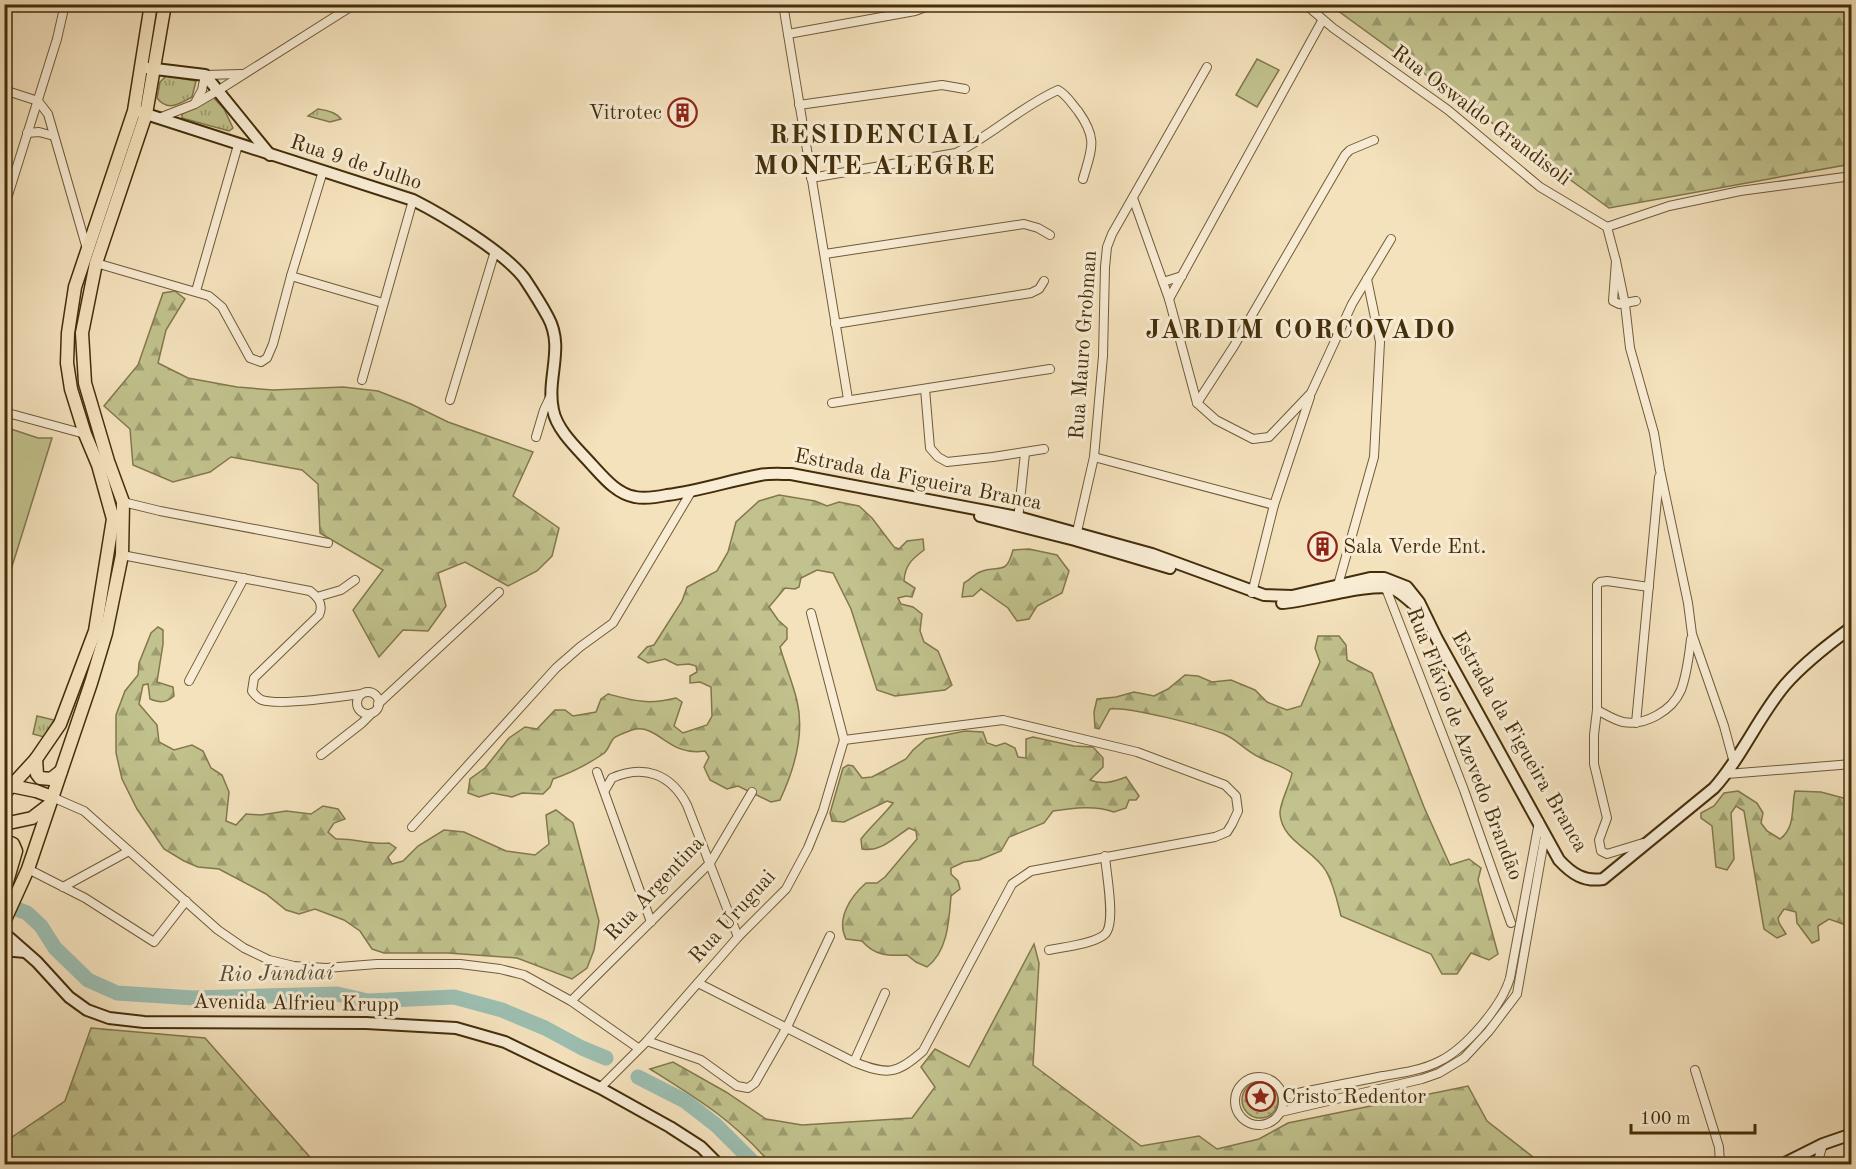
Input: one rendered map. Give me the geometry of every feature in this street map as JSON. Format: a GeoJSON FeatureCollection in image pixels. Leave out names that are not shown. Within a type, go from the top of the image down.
{"type":"FeatureCollection","features":[{"type":"Feature","properties":{"kind":"main road"},"geometry":{"type":"LineString","coordinates":[[148,68],[151,4]]}},
{"type":"Feature","properties":{"kind":"main road"},"geometry":{"type":"LineString","coordinates":[[5,925],[28,869],[62,771],[106,633],[122,555],[123,502],[85,383],[82,333],[96,263],[140,112],[148,68],[165,4]]}},
{"type":"Feature","properties":{"kind":"main road"},"geometry":{"type":"LineString","coordinates":[[148,68],[205,75]]}},
{"type":"Feature","properties":{"kind":"main road","name":"Rua 9 de Julho"},"geometry":{"type":"LineString","coordinates":[[205,75],[270,155]]}},
{"type":"Feature","properties":{"kind":"main road"},"geometry":{"type":"LineString","coordinates":[[51,801],[7,788],[36,759],[60,724],[95,631],[113,519],[98,465],[85,434],[71,389],[67,363],[68,333],[75,287],[87,249],[140,112]]}},
{"type":"Feature","properties":{"kind":"main road","name":"Rua 9 de Julho"},"geometry":{"type":"LineString","coordinates":[[140,112],[413,200],[430,208],[495,251],[523,277],[549,318],[556,337],[552,394]]}},
{"type":"Feature","properties":{"kind":"main road"},"geometry":{"type":"LineString","coordinates":[[238,145],[239,117]]}},
{"type":"Feature","properties":{"kind":"main road","name":"Estrada da Figueira Branca"},"geometry":{"type":"LineString","coordinates":[[552,394],[553,412],[561,428],[608,482],[620,492],[635,497],[691,492],[762,474],[792,474],[936,501],[1152,554],[1252,593],[1279,597],[1370,578],[1407,587],[1419,602],[1559,860],[1579,877],[1603,879],[1714,788],[1727,774],[1785,685],[1851,627]]}},
{"type":"Feature","properties":{"kind":"main road"},"geometry":{"type":"LineString","coordinates":[[85,434],[101,437]]}},
{"type":"Feature","properties":{"kind":"main road"},"geometry":{"type":"LineString","coordinates":[[1076,536],[1251,599],[1274,604],[1298,603],[1385,582]]}},
{"type":"Feature","properties":{"kind":"main road"},"geometry":{"type":"LineString","coordinates":[[36,759],[37,774],[40,778],[51,778],[62,771]]}},
{"type":"Feature","properties":{"kind":"main road"},"geometry":{"type":"LineString","coordinates":[[4,824],[32,818],[51,801]]}},
{"type":"Feature","properties":{"kind":"main road"},"geometry":{"type":"LineString","coordinates":[[4,840],[13,844],[16,850],[6,889]]}},
{"type":"Feature","properties":{"kind":"main road","name":"Avenida Alfrieu Krupp"},"geometry":{"type":"LineString","coordinates":[[5,925],[26,952],[69,997],[87,1010],[109,1018],[144,1022],[366,1023],[456,1028],[505,1042],[600,1088],[670,1127],[701,1147],[718,1164]]}},
{"type":"Feature","properties":{"kind":"main road"},"geometry":{"type":"LineString","coordinates":[[4,950],[26,952]]}},
{"type":"Feature","properties":{"kind":"main road"},"geometry":{"type":"LineString","coordinates":[[1783,1164],[1822,1144],[1851,1134]]}},
{"type":"Feature","properties":{"kind":"street"},"geometry":{"type":"LineString","coordinates":[[4,208],[57,39],[65,4]]}},
{"type":"Feature","properties":{"kind":"street"},"geometry":{"type":"LineString","coordinates":[[159,118],[195,104],[355,4]]}},
{"type":"Feature","properties":{"kind":"street"},"geometry":{"type":"LineString","coordinates":[[783,4],[848,399]]}},
{"type":"Feature","properties":{"kind":"street","name":"Rua Oswaldo Grandisoli"},"geometry":{"type":"LineString","coordinates":[[1305,4],[1323,21],[1448,110],[1540,187],[1607,227]]}},
{"type":"Feature","properties":{"kind":"street"},"geometry":{"type":"LineString","coordinates":[[788,34],[915,11],[931,5]]}},
{"type":"Feature","properties":{"kind":"street"},"geometry":{"type":"LineString","coordinates":[[1169,299],[1323,21]]}},
{"type":"Feature","properties":{"kind":"street","name":"Rua Mauro Grobman"},"geometry":{"type":"LineString","coordinates":[[1076,536],[1094,457],[1103,356],[1107,247],[1112,234],[1207,67]]}},
{"type":"Feature","properties":{"kind":"street"},"geometry":{"type":"LineString","coordinates":[[195,104],[202,90],[205,75],[243,74]]}},
{"type":"Feature","properties":{"kind":"street"},"geometry":{"type":"LineString","coordinates":[[799,105],[942,85],[965,89]]}},
{"type":"Feature","properties":{"kind":"street"},"geometry":{"type":"LineString","coordinates":[[4,90],[38,101],[48,114],[87,249]]}},
{"type":"Feature","properties":{"kind":"street"},"geometry":{"type":"LineString","coordinates":[[811,178],[956,153],[971,146],[1044,96],[1058,90],[1066,94],[1089,126],[1092,141],[1083,179]]}},
{"type":"Feature","properties":{"kind":"street"},"geometry":{"type":"LineString","coordinates":[[27,133],[39,132],[54,136]]}},
{"type":"Feature","properties":{"kind":"street"},"geometry":{"type":"LineString","coordinates":[[1197,403],[1234,346],[1345,155],[1350,150],[1374,140]]}},
{"type":"Feature","properties":{"kind":"street"},"geometry":{"type":"LineString","coordinates":[[196,291],[238,145]]}},
{"type":"Feature","properties":{"kind":"street"},"geometry":{"type":"LineString","coordinates":[[96,263],[196,291],[216,300],[250,358],[261,362],[267,358],[273,344],[323,171]]}},
{"type":"Feature","properties":{"kind":"street"},"geometry":{"type":"LineString","coordinates":[[1734,763],[1724,726],[1692,634],[1688,603],[1654,433],[1630,348],[1625,304],[1607,227],[1669,206],[1730,193],[1851,176]]}},
{"type":"Feature","properties":{"kind":"street"},"geometry":{"type":"LineString","coordinates":[[1133,198],[1169,299],[1197,403],[1216,420],[1253,439],[1262,440],[1269,437],[1311,393]]}},
{"type":"Feature","properties":{"kind":"street"},"geometry":{"type":"LineString","coordinates":[[362,380],[413,200]]}},
{"type":"Feature","properties":{"kind":"street"},"geometry":{"type":"LineString","coordinates":[[825,254],[1024,224],[1050,235]]}},
{"type":"Feature","properties":{"kind":"street"},"geometry":{"type":"LineString","coordinates":[[1252,593],[1274,505],[1311,393],[1352,304],[1391,239]]}},
{"type":"Feature","properties":{"kind":"street"},"geometry":{"type":"LineString","coordinates":[[450,400],[495,251]]}},
{"type":"Feature","properties":{"kind":"street"},"geometry":{"type":"LineString","coordinates":[[1616,261],[1612,301],[1619,304],[1636,301]]}},
{"type":"Feature","properties":{"kind":"street"},"geometry":{"type":"LineString","coordinates":[[291,276],[383,303]]}},
{"type":"Feature","properties":{"kind":"street"},"geometry":{"type":"LineString","coordinates":[[1163,282],[1182,276]]}},
{"type":"Feature","properties":{"kind":"street"},"geometry":{"type":"LineString","coordinates":[[1338,585],[1374,457],[1380,342],[1366,279]]}},
{"type":"Feature","properties":{"kind":"street"},"geometry":{"type":"LineString","coordinates":[[835,324],[1031,293],[1039,289],[1044,281]]}},
{"type":"Feature","properties":{"kind":"street"},"geometry":{"type":"LineString","coordinates":[[832,403],[1050,369]]}},
{"type":"Feature","properties":{"kind":"street"},"geometry":{"type":"LineString","coordinates":[[925,389],[930,448],[938,457],[947,462],[1044,449]]}},
{"type":"Feature","properties":{"kind":"street","name":"Rua 9 de Julho"},"geometry":{"type":"LineString","coordinates":[[536,437],[547,401],[552,394]]}},
{"type":"Feature","properties":{"kind":"street"},"geometry":{"type":"LineString","coordinates":[[4,412],[85,434]]}},
{"type":"Feature","properties":{"kind":"street"},"geometry":{"type":"LineString","coordinates":[[1018,521],[1025,453]]}},
{"type":"Feature","properties":{"kind":"street"},"geometry":{"type":"LineString","coordinates":[[1094,457],[1274,505]]}},
{"type":"Feature","properties":{"kind":"street"},"geometry":{"type":"LineString","coordinates":[[1636,723],[1660,470]]}},
{"type":"Feature","properties":{"kind":"street"},"geometry":{"type":"LineString","coordinates":[[412,826],[556,668],[613,623],[691,492]]}},
{"type":"Feature","properties":{"kind":"street"},"geometry":{"type":"LineString","coordinates":[[123,502],[328,543]]}},
{"type":"Feature","properties":{"kind":"street"},"geometry":{"type":"LineString","coordinates":[[122,555],[310,591],[317,597],[322,610],[254,678],[252,691],[258,698],[268,701],[336,697],[369,692],[373,693],[378,704]]}},
{"type":"Feature","properties":{"kind":"street"},"geometry":{"type":"LineString","coordinates":[[189,681],[244,578]]}},
{"type":"Feature","properties":{"kind":"street"},"geometry":{"type":"LineString","coordinates":[[317,597],[341,590],[355,580]]}},
{"type":"Feature","properties":{"kind":"street"},"geometry":{"type":"LineString","coordinates":[[1649,586],[1607,581],[1597,585],[1598,710],[1594,735],[1594,764],[1607,818],[1599,840],[1601,851],[1607,854],[1650,841]]}},
{"type":"Feature","properties":{"kind":"street","name":"Rua Flávio de Azevedo Brandão"},"geometry":{"type":"LineString","coordinates":[[1385,582],[1464,790],[1511,923]]}},
{"type":"Feature","properties":{"kind":"street"},"geometry":{"type":"LineString","coordinates":[[321,755],[372,712],[499,592]]}},
{"type":"Feature","properties":{"kind":"street"},"geometry":{"type":"LineString","coordinates":[[698,983],[854,1062],[875,1069],[895,1071],[908,1064],[923,1051],[1012,884],[1031,871],[1221,834],[1227,832],[1238,811],[1236,796],[1225,785],[1137,752],[1002,720],[844,740],[811,614]]}},
{"type":"Feature","properties":{"kind":"street"},"geometry":{"type":"LineString","coordinates":[[1598,710],[1620,722],[1636,723],[1657,715],[1675,701],[1688,666],[1692,634]]}},
{"type":"Feature","properties":{"kind":"street"},"geometry":{"type":"LineString","coordinates":[[355,727],[358,698],[361,694]]}},
{"type":"Feature","properties":{"kind":"street"},"geometry":{"type":"LineString","coordinates":[[336,697],[365,713],[372,712]]}},
{"type":"Feature","properties":{"kind":"street","name":"Rua Uruguai"},"geometry":{"type":"LineString","coordinates":[[600,1088],[647,1041],[738,937],[786,889],[808,848],[823,811],[844,740]]}},
{"type":"Feature","properties":{"kind":"street"},"geometry":{"type":"LineString","coordinates":[[1727,774],[1851,764]]}},
{"type":"Feature","properties":{"kind":"street"},"geometry":{"type":"LineString","coordinates":[[605,790],[612,778],[639,771],[659,776],[682,795],[738,937]]}},
{"type":"Feature","properties":{"kind":"street"},"geometry":{"type":"LineString","coordinates":[[597,772],[651,922]]}},
{"type":"Feature","properties":{"kind":"street","name":"Rua Argentina"},"geometry":{"type":"LineString","coordinates":[[571,1001],[710,863],[752,792]]}},
{"type":"Feature","properties":{"kind":"street"},"geometry":{"type":"LineString","coordinates":[[51,801],[84,811],[218,930],[244,948],[269,960],[294,966],[326,968],[376,964],[460,964],[500,969],[524,975],[571,1001],[638,1048]]}},
{"type":"Feature","properties":{"kind":"street"},"geometry":{"type":"LineString","coordinates":[[1283,1096],[1418,1070],[1441,1061],[1483,1024],[1506,992],[1539,822]]}},
{"type":"Feature","properties":{"kind":"street"},"geometry":{"type":"LineString","coordinates":[[1281,1112],[1283,1096],[1276,1083],[1262,1077],[1248,1080],[1238,1090],[1236,1098],[1238,1112],[1243,1118],[1256,1124],[1270,1122],[1281,1112],[1422,1079],[1439,1073],[1464,1058],[1489,1031],[1516,994],[1545,832]]}},
{"type":"Feature","properties":{"kind":"street"},"geometry":{"type":"LineString","coordinates":[[63,887],[129,851]]}},
{"type":"Feature","properties":{"kind":"street"},"geometry":{"type":"LineString","coordinates":[[1049,950],[1107,934],[1112,922],[1105,856]]}},
{"type":"Feature","properties":{"kind":"street"},"geometry":{"type":"LineString","coordinates":[[28,869],[84,898],[154,942],[186,901]]}},
{"type":"Feature","properties":{"kind":"street"},"geometry":{"type":"LineString","coordinates":[[647,1041],[701,1060],[737,1086],[748,1088],[754,1083],[787,1027],[830,936]]}},
{"type":"Feature","properties":{"kind":"street"},"geometry":{"type":"LineString","coordinates":[[854,1062],[885,993]]}},
{"type":"Feature","properties":{"kind":"street"},"geometry":{"type":"LineString","coordinates":[[1483,1024],[1489,1031]]}},
{"type":"Feature","properties":{"kind":"street"},"geometry":{"type":"LineString","coordinates":[[1695,1070],[1719,1147],[1720,1164]]}},
{"type":"Feature","properties":{"kind":"street"},"geometry":{"type":"LineString","coordinates":[[1817,1164],[1822,1144]]}},
{"type":"Feature","properties":{"kind":"green space"},"geometry":{"type":"Polygon","coordinates":[[[1330,5],[1851,5],[1851,164],[1609,208],[1330,5]]]}},
{"type":"Feature","properties":{"kind":"green space"},"geometry":{"type":"Polygon","coordinates":[[[1257,59],[1279,70],[1257,107],[1236,95],[1257,59]]]}},
{"type":"Feature","properties":{"kind":"green space"},"geometry":{"type":"Polygon","coordinates":[[[166,76],[196,81],[192,97],[169,106],[161,102],[157,98],[160,82],[166,76]]]}},
{"type":"Feature","properties":{"kind":"green space"},"geometry":{"type":"Polygon","coordinates":[[[213,97],[224,109],[233,128],[229,131],[182,118],[182,114],[213,97]]]}},
{"type":"Feature","properties":{"kind":"green space"},"geometry":{"type":"Polygon","coordinates":[[[318,109],[331,112],[341,119],[330,122],[308,116],[318,109]]]}},
{"type":"Feature","properties":{"kind":"green space"},"geometry":{"type":"Polygon","coordinates":[[[175,291],[185,299],[166,330],[158,363],[188,378],[237,387],[273,390],[343,387],[378,391],[448,422],[533,452],[513,496],[559,528],[552,556],[537,571],[508,586],[465,562],[438,573],[446,606],[428,631],[403,630],[379,657],[353,610],[383,570],[320,533],[318,484],[302,470],[231,457],[210,472],[173,482],[133,465],[130,429],[104,406],[138,365],[163,293],[175,291]]]}},
{"type":"Feature","properties":{"kind":"green space"},"geometry":{"type":"Polygon","coordinates":[[[5,427],[38,438],[52,438],[5,589],[5,427]]]}},
{"type":"Feature","properties":{"kind":"green space"},"geometry":{"type":"Polygon","coordinates":[[[779,495],[815,501],[827,506],[839,502],[859,506],[872,518],[894,547],[899,549],[907,541],[923,539],[924,550],[910,563],[905,575],[904,581],[915,588],[912,597],[898,598],[901,604],[913,607],[922,614],[920,631],[924,642],[938,651],[952,685],[945,690],[895,696],[877,690],[851,609],[833,573],[817,570],[801,578],[799,587],[785,588],[769,607],[787,628],[787,639],[780,647],[795,694],[800,726],[797,752],[780,800],[771,802],[738,786],[727,789],[710,780],[704,767],[709,757],[705,751],[683,750],[644,729],[636,729],[614,738],[605,752],[573,771],[553,779],[550,787],[543,794],[522,793],[512,797],[492,793],[479,797],[468,793],[470,779],[485,768],[509,738],[525,727],[537,729],[555,710],[565,710],[573,716],[596,712],[601,699],[608,694],[642,701],[676,698],[682,702],[674,726],[683,733],[707,725],[712,716],[711,687],[700,682],[690,683],[690,676],[697,672],[696,666],[677,665],[665,659],[648,663],[638,657],[647,647],[654,645],[682,601],[687,587],[717,571],[728,552],[736,522],[759,501],[779,495]]]}},
{"type":"Feature","properties":{"kind":"green space"},"geometry":{"type":"Polygon","coordinates":[[[1029,549],[1057,555],[1069,571],[1062,593],[1037,606],[1029,619],[1017,621],[1008,608],[981,589],[973,596],[962,597],[964,583],[980,572],[1004,567],[1008,564],[1013,550],[1029,549]]]}},
{"type":"Feature","properties":{"kind":"green space"},"geometry":{"type":"Polygon","coordinates":[[[158,627],[163,630],[163,644],[157,682],[173,687],[174,696],[160,702],[150,699],[148,684],[143,685],[139,704],[157,725],[159,742],[174,750],[192,745],[203,751],[211,768],[222,775],[229,792],[226,821],[236,825],[246,814],[261,815],[286,811],[311,814],[323,806],[338,809],[345,819],[334,823],[328,832],[336,839],[389,843],[396,848],[388,857],[392,864],[403,861],[418,846],[444,830],[464,832],[506,851],[535,855],[549,844],[546,815],[556,810],[573,823],[599,921],[594,950],[587,968],[572,979],[517,958],[448,953],[384,953],[372,949],[360,931],[344,920],[315,909],[299,914],[286,910],[266,894],[219,869],[198,867],[164,849],[137,809],[122,779],[116,753],[116,715],[125,691],[138,675],[139,663],[151,633],[158,627]]]}},
{"type":"Feature","properties":{"kind":"green space"},"geometry":{"type":"Polygon","coordinates":[[[1318,636],[1339,636],[1346,645],[1347,660],[1372,673],[1424,807],[1450,865],[1469,859],[1481,868],[1478,880],[1498,954],[1489,960],[1471,953],[1457,974],[1442,974],[1431,954],[1341,916],[1326,871],[1292,838],[1282,823],[1280,810],[1292,773],[1288,770],[1254,754],[1224,734],[1149,713],[1110,709],[1099,729],[1095,728],[1094,712],[1097,699],[1134,692],[1154,696],[1168,689],[1185,675],[1198,676],[1212,682],[1231,680],[1255,690],[1267,702],[1287,710],[1301,706],[1320,662],[1315,648],[1318,636]]]}},
{"type":"Feature","properties":{"kind":"green space"},"geometry":{"type":"Polygon","coordinates":[[[37,716],[54,720],[44,737],[33,734],[37,716]]]}},
{"type":"Feature","properties":{"kind":"green space"},"geometry":{"type":"Polygon","coordinates":[[[965,731],[983,732],[987,743],[996,746],[1005,743],[1015,748],[1018,757],[1026,758],[1026,739],[1033,737],[1074,746],[1093,747],[1103,758],[1103,767],[1090,780],[1108,782],[1126,777],[1139,796],[1136,800],[1129,800],[1126,808],[1114,812],[1092,808],[1053,811],[1044,823],[1009,837],[1001,851],[951,868],[951,874],[958,881],[960,889],[951,896],[948,925],[943,944],[939,953],[927,967],[907,955],[882,954],[872,950],[862,941],[846,939],[843,924],[850,902],[866,883],[877,883],[885,877],[917,839],[916,831],[909,828],[893,840],[875,849],[862,849],[861,839],[893,803],[887,801],[844,822],[832,821],[830,813],[843,768],[848,765],[853,766],[862,778],[872,777],[906,759],[926,739],[965,731]]]}},
{"type":"Feature","properties":{"kind":"green space"},"geometry":{"type":"Polygon","coordinates":[[[1738,791],[1757,803],[1763,813],[1761,823],[1767,831],[1780,839],[1791,823],[1795,791],[1821,792],[1851,800],[1851,927],[1829,919],[1818,926],[1819,940],[1812,943],[1797,923],[1796,912],[1784,909],[1778,918],[1786,934],[1777,938],[1764,929],[1744,811],[1736,806],[1731,813],[1734,859],[1727,870],[1716,867],[1712,826],[1701,818],[1701,813],[1714,806],[1724,793],[1738,791]]]}},
{"type":"Feature","properties":{"kind":"green space"},"geometry":{"type":"Polygon","coordinates":[[[1034,944],[1039,963],[1033,1065],[1141,1146],[1199,1136],[1217,1149],[1259,1139],[1288,1123],[1468,1086],[1487,1121],[1542,1164],[771,1164],[729,1123],[650,1069],[673,1062],[726,1092],[766,1119],[802,1125],[912,1118],[935,1087],[921,1067],[935,1049],[969,1067],[1034,944]]]}},
{"type":"Feature","properties":{"kind":"green space"},"geometry":{"type":"Polygon","coordinates":[[[91,1028],[205,1038],[316,1164],[13,1164],[5,1148],[5,1142],[65,1101],[91,1028]]]}},
{"type":"Feature","properties":{"kind":"green space"},"geometry":{"type":"Polygon","coordinates":[[[1260,1082],[1273,1087],[1278,1100],[1273,1113],[1260,1118],[1247,1113],[1242,1100],[1247,1087],[1260,1082]]]}},
{"type":"Feature","properties":{"kind":"waterway","name":"Rio Jundiaí"},"geometry":{"type":"LineString","coordinates":[[4,904],[27,913],[41,926],[55,948],[88,980],[117,993],[193,998],[337,994],[368,1001],[454,997],[502,1010],[606,1058]]}},
{"type":"Feature","properties":{"kind":"waterway","name":"Rio Jundiaí"},"geometry":{"type":"LineString","coordinates":[[638,1077],[685,1101],[716,1125],[755,1164]]}},
{"type":"Feature","properties":{"kind":"place","name":"Vitrotec"},"geometry":{"type":"Point","coordinates":[683,113]}},
{"type":"Feature","properties":{"kind":"place","name":"Sala Verde Ent."},"geometry":{"type":"Point","coordinates":[1322,547]}},
{"type":"Feature","properties":{"kind":"place","name":"Cristo Redentor"},"geometry":{"type":"Point","coordinates":[1261,1097]}},
{"type":"Feature","properties":{"kind":"district","name":"RESIDENCIAL MONTE ALEGRE"},"geometry":{"type":"Point","coordinates":[875,150]}},
{"type":"Feature","properties":{"kind":"district","name":"JARDIM CORCOVADO"},"geometry":{"type":"Point","coordinates":[1301,330]}}]}
